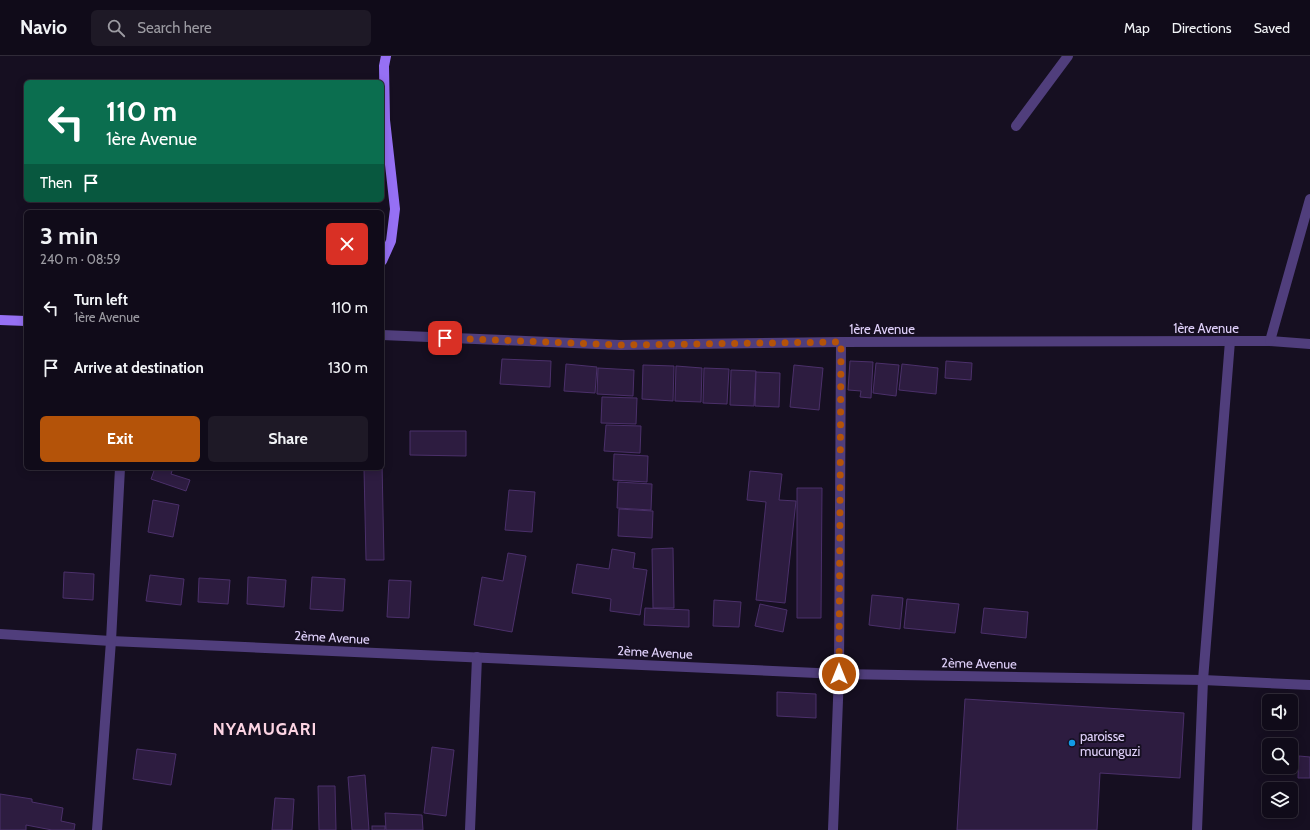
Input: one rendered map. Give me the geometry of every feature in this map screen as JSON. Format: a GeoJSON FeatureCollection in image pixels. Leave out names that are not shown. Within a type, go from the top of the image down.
{"type":"FeatureCollection","features":[{"type":"Feature","properties":{"kind":"main road"},"geometry":{"type":"LineString","coordinates":[[384,257],[391,242],[395,209],[385,120],[384,66],[386,56]]}},
{"type":"Feature","properties":{"kind":"main road"},"geometry":{"type":"LineString","coordinates":[[0,320],[24,320]]}},
{"type":"Feature","properties":{"kind":"street"},"geometry":{"type":"LineString","coordinates":[[1016,126],[1068,56]]}},
{"type":"Feature","properties":{"kind":"street"},"geometry":{"type":"LineString","coordinates":[[1270,341],[1310,200]]}},
{"type":"Feature","properties":{"kind":"street","name":"1ère Avenue"},"geometry":{"type":"LineString","coordinates":[[384,335],[620,345],[841,342],[1230,341],[1270,341],[1310,344]]}},
{"type":"Feature","properties":{"kind":"street"},"geometry":{"type":"LineString","coordinates":[[1197,830],[1203,680],[1230,341]]}},
{"type":"Feature","properties":{"kind":"street"},"geometry":{"type":"LineString","coordinates":[[833,830],[839,674],[841,342]]}},
{"type":"Feature","properties":{"kind":"street"},"geometry":{"type":"LineString","coordinates":[[97,830],[111,641],[120,470]]}},
{"type":"Feature","properties":{"kind":"street","name":"2ème Avenue"},"geometry":{"type":"LineString","coordinates":[[0,634],[111,641],[839,674],[1203,680],[1310,686]]}},
{"type":"Feature","properties":{"kind":"street"},"geometry":{"type":"LineString","coordinates":[[470,830],[477,657]]}},
{"type":"Feature","properties":{"kind":"building"},"geometry":{"type":"Polygon","coordinates":[[[502,359],[551,361],[550,387],[500,384],[502,359]]]}},
{"type":"Feature","properties":{"kind":"building"},"geometry":{"type":"Polygon","coordinates":[[[850,361],[873,362],[871,398],[860,397],[861,391],[848,390],[850,361]]]}},
{"type":"Feature","properties":{"kind":"building"},"geometry":{"type":"Polygon","coordinates":[[[946,361],[972,363],[971,380],[945,378],[946,361]]]}},
{"type":"Feature","properties":{"kind":"building"},"geometry":{"type":"Polygon","coordinates":[[[876,363],[899,365],[896,396],[873,393],[876,363]]]}},
{"type":"Feature","properties":{"kind":"building"},"geometry":{"type":"Polygon","coordinates":[[[566,364],[597,367],[595,393],[564,391],[566,364]]]}},
{"type":"Feature","properties":{"kind":"building"},"geometry":{"type":"Polygon","coordinates":[[[902,364],[938,368],[936,394],[899,390],[902,364]]]}},
{"type":"Feature","properties":{"kind":"building"},"geometry":{"type":"Polygon","coordinates":[[[643,365],[674,366],[673,401],[642,399],[643,365]]]}},
{"type":"Feature","properties":{"kind":"building"},"geometry":{"type":"Polygon","coordinates":[[[794,365],[823,368],[819,410],[790,407],[794,365]]]}},
{"type":"Feature","properties":{"kind":"building"},"geometry":{"type":"Polygon","coordinates":[[[676,366],[702,368],[701,402],[675,401],[676,366]]]}},
{"type":"Feature","properties":{"kind":"building"},"geometry":{"type":"Polygon","coordinates":[[[598,368],[634,370],[633,396],[597,394],[598,368]]]}},
{"type":"Feature","properties":{"kind":"building"},"geometry":{"type":"Polygon","coordinates":[[[704,368],[729,369],[727,404],[703,403],[704,368]]]}},
{"type":"Feature","properties":{"kind":"building"},"geometry":{"type":"Polygon","coordinates":[[[731,370],[756,371],[754,406],[730,405],[731,370]]]}},
{"type":"Feature","properties":{"kind":"building"},"geometry":{"type":"Polygon","coordinates":[[[756,372],[780,373],[779,407],[755,406],[756,372]]]}},
{"type":"Feature","properties":{"kind":"building"},"geometry":{"type":"Polygon","coordinates":[[[602,397],[637,398],[636,424],[601,423],[602,397]]]}},
{"type":"Feature","properties":{"kind":"building"},"geometry":{"type":"Polygon","coordinates":[[[606,425],[641,426],[640,453],[604,451],[606,425]]]}},
{"type":"Feature","properties":{"kind":"building"},"geometry":{"type":"Polygon","coordinates":[[[410,431],[466,431],[466,456],[410,455],[410,431]]]}},
{"type":"Feature","properties":{"kind":"building"},"geometry":{"type":"Polygon","coordinates":[[[614,454],[648,456],[647,482],[613,480],[614,454]]]}},
{"type":"Feature","properties":{"kind":"building"},"geometry":{"type":"Polygon","coordinates":[[[154,470],[172,470],[171,474],[190,480],[186,491],[151,479],[154,470]]]}},
{"type":"Feature","properties":{"kind":"building"},"geometry":{"type":"Polygon","coordinates":[[[364,470],[382,470],[384,560],[366,560],[364,470]]]}},
{"type":"Feature","properties":{"kind":"building"},"geometry":{"type":"Polygon","coordinates":[[[750,471],[782,474],[779,500],[796,501],[785,603],[756,600],[766,502],[747,500],[750,471]]]}},
{"type":"Feature","properties":{"kind":"building"},"geometry":{"type":"Polygon","coordinates":[[[618,482],[652,484],[651,510],[617,508],[618,482]]]}},
{"type":"Feature","properties":{"kind":"building"},"geometry":{"type":"Polygon","coordinates":[[[797,488],[822,488],[821,618],[797,618],[797,488]]]}},
{"type":"Feature","properties":{"kind":"building"},"geometry":{"type":"Polygon","coordinates":[[[509,490],[535,492],[532,532],[505,530],[509,490]]]}},
{"type":"Feature","properties":{"kind":"building"},"geometry":{"type":"Polygon","coordinates":[[[153,500],[179,505],[173,537],[148,532],[153,500]]]}},
{"type":"Feature","properties":{"kind":"building"},"geometry":{"type":"Polygon","coordinates":[[[619,509],[653,511],[652,538],[618,536],[619,509]]]}},
{"type":"Feature","properties":{"kind":"building"},"geometry":{"type":"Polygon","coordinates":[[[673,548],[674,608],[653,608],[652,549],[673,548]]]}},
{"type":"Feature","properties":{"kind":"building"},"geometry":{"type":"Polygon","coordinates":[[[612,549],[635,553],[633,568],[647,570],[640,615],[610,611],[611,599],[572,593],[577,564],[609,569],[612,549]]]}},
{"type":"Feature","properties":{"kind":"building"},"geometry":{"type":"Polygon","coordinates":[[[508,553],[526,556],[512,632],[474,625],[482,577],[503,581],[508,553]]]}},
{"type":"Feature","properties":{"kind":"building"},"geometry":{"type":"Polygon","coordinates":[[[64,572],[94,574],[93,600],[63,598],[64,572]]]}},
{"type":"Feature","properties":{"kind":"building"},"geometry":{"type":"Polygon","coordinates":[[[150,575],[184,579],[181,605],[146,601],[150,575]]]}},
{"type":"Feature","properties":{"kind":"building"},"geometry":{"type":"Polygon","coordinates":[[[248,577],[286,580],[284,607],[247,604],[248,577]]]}},
{"type":"Feature","properties":{"kind":"building"},"geometry":{"type":"Polygon","coordinates":[[[312,577],[345,579],[343,611],[310,609],[312,577]]]}},
{"type":"Feature","properties":{"kind":"building"},"geometry":{"type":"Polygon","coordinates":[[[199,578],[230,580],[228,604],[198,602],[199,578]]]}},
{"type":"Feature","properties":{"kind":"building"},"geometry":{"type":"Polygon","coordinates":[[[389,580],[411,581],[409,618],[387,617],[389,580]]]}},
{"type":"Feature","properties":{"kind":"building"},"geometry":{"type":"Polygon","coordinates":[[[872,595],[903,598],[900,629],[869,625],[872,595]]]}},
{"type":"Feature","properties":{"kind":"building"},"geometry":{"type":"Polygon","coordinates":[[[907,599],[959,604],[955,633],[904,628],[907,599]]]}},
{"type":"Feature","properties":{"kind":"building"},"geometry":{"type":"Polygon","coordinates":[[[714,600],[741,602],[739,627],[713,626],[714,600]]]}},
{"type":"Feature","properties":{"kind":"building"},"geometry":{"type":"Polygon","coordinates":[[[760,604],[787,610],[783,632],[755,626],[760,604]]]}},
{"type":"Feature","properties":{"kind":"building"},"geometry":{"type":"Polygon","coordinates":[[[645,608],[689,610],[689,627],[644,625],[645,608]]]}},
{"type":"Feature","properties":{"kind":"building"},"geometry":{"type":"Polygon","coordinates":[[[984,608],[1028,612],[1026,638],[981,633],[984,608]]]}},
{"type":"Feature","properties":{"kind":"building"},"geometry":{"type":"Polygon","coordinates":[[[777,692],[816,694],[816,718],[777,716],[777,692]]]}},
{"type":"Feature","properties":{"kind":"building","name":"paroisse mucunguzi"},"geometry":{"type":"Polygon","coordinates":[[[965,699],[1184,713],[1180,778],[1100,773],[1097,830],[957,830],[965,699]]]}},
{"type":"Feature","properties":{"kind":"building"},"geometry":{"type":"Polygon","coordinates":[[[432,747],[454,750],[446,816],[424,813],[432,747]]]}},
{"type":"Feature","properties":{"kind":"building"},"geometry":{"type":"Polygon","coordinates":[[[137,749],[176,754],[171,785],[133,779],[137,749]]]}},
{"type":"Feature","properties":{"kind":"building"},"geometry":{"type":"Polygon","coordinates":[[[1299,756],[1310,757],[1310,778],[1298,778],[1299,756]]]}},
{"type":"Feature","properties":{"kind":"building"},"geometry":{"type":"Polygon","coordinates":[[[365,775],[369,830],[352,830],[348,777],[365,775]]]}},
{"type":"Feature","properties":{"kind":"building"},"geometry":{"type":"Polygon","coordinates":[[[318,786],[335,786],[336,830],[319,830],[318,786]]]}},
{"type":"Feature","properties":{"kind":"building"},"geometry":{"type":"Polygon","coordinates":[[[0,794],[32,799],[32,802],[63,808],[61,821],[75,824],[74,830],[52,830],[26,825],[26,830],[0,830],[0,794]]]}},
{"type":"Feature","properties":{"kind":"building"},"geometry":{"type":"Polygon","coordinates":[[[275,798],[294,799],[292,830],[272,830],[275,798]]]}},
{"type":"Feature","properties":{"kind":"building"},"geometry":{"type":"Polygon","coordinates":[[[385,813],[422,815],[423,830],[386,830],[385,813]]]}},
{"type":"Feature","properties":{"kind":"building"},"geometry":{"type":"Polygon","coordinates":[[[372,826],[385,826],[385,830],[372,830],[372,826]]]}},
{"type":"Feature","properties":{"kind":"place","name":"paroisse mucunguzi"},"geometry":{"type":"Point","coordinates":[1072,743]}},
{"type":"Feature","properties":{"kind":"district","name":"NYAMUGARI"},"geometry":{"type":"Point","coordinates":[265,729]}},
{"type":"Feature","properties":{"kind":"route"},"geometry":{"type":"LineString","coordinates":[[445,338],[620,345],[841,342],[839,674]]}}]}
